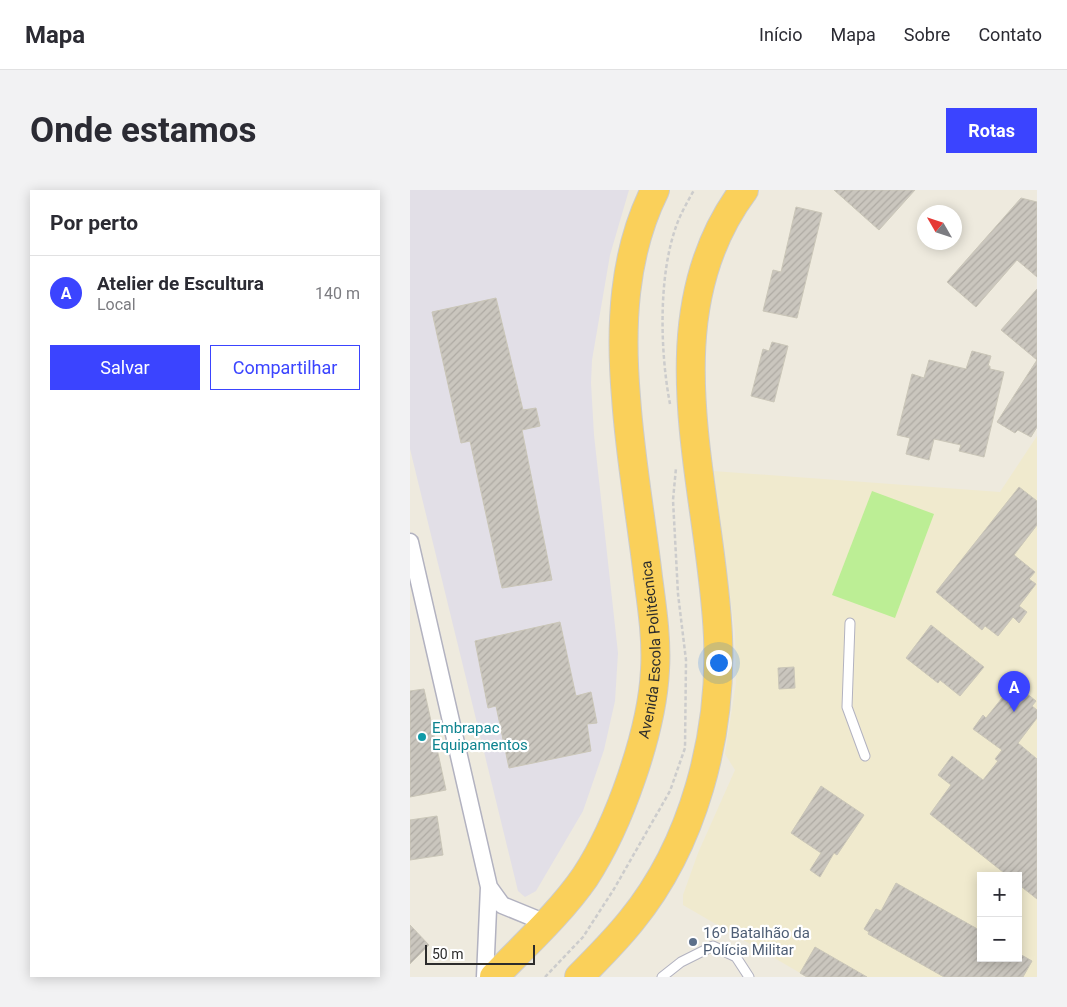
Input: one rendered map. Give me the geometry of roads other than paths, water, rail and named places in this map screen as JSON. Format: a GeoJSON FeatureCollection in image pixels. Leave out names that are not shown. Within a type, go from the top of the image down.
{"type":"FeatureCollection","features":[{"type":"Feature","properties":{"kind":"highway","name":"Avenida Escola Politécnica"},"geometry":{"type":"LineString","coordinates":[[494,977],[546,923],[584,878],[603,846],[640,748],[655,670],[652,601],[628,423],[623,360],[623,318],[632,258],[655,190]]}},
{"type":"Feature","properties":{"kind":"highway"},"geometry":{"type":"LineString","coordinates":[[579,977],[631,921],[655,887],[675,850],[699,788],[715,721],[718,688],[718,636],[704,498],[692,414],[690,362],[693,320],[699,286],[708,254],[729,209],[744,190]]}},
{"type":"Feature","properties":{"kind":"street"},"geometry":{"type":"LineString","coordinates":[[410,542],[489,887],[484,977]]}},
{"type":"Feature","properties":{"kind":"street"},"geometry":{"type":"LineString","coordinates":[[489,887],[502,905],[546,923]]}},
{"type":"Feature","properties":{"kind":"lane"},"geometry":{"type":"LineString","coordinates":[[850,623],[847,707],[865,756]]}},
{"type":"Feature","properties":{"kind":"lane"},"geometry":{"type":"LineString","coordinates":[[662,977],[680,962],[713,946],[736,956],[749,977]]}},
{"type":"Feature","properties":{"kind":"place","name":"Atelier de Escultura"},"geometry":{"type":"Point","coordinates":[1014,712]}},
{"type":"Feature","properties":{"kind":"place","name":"Embrapac Equipamentos"},"geometry":{"type":"Point","coordinates":[422,737]}},
{"type":"Feature","properties":{"kind":"place","name":"16º Batalhão da Polícia Militar"},"geometry":{"type":"Point","coordinates":[693,942]}}]}
